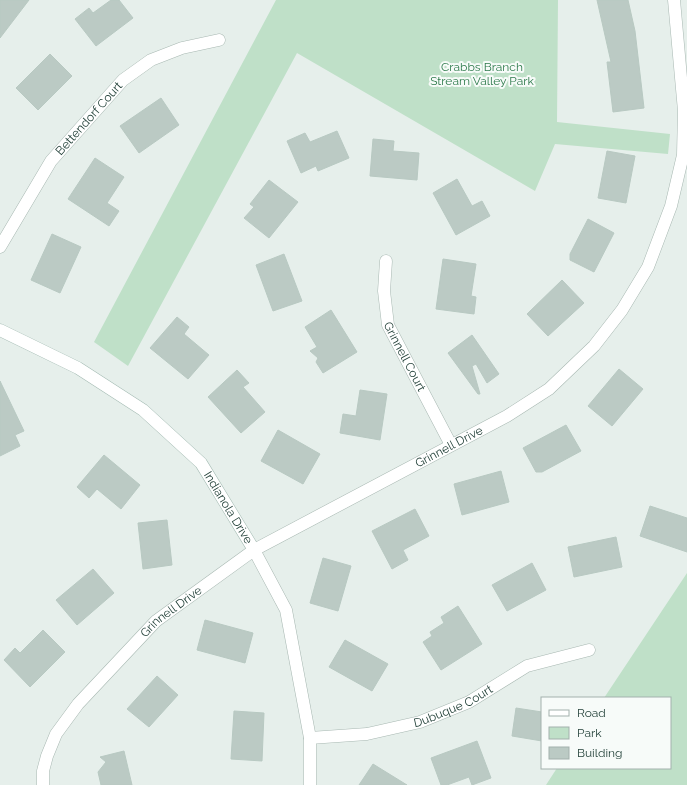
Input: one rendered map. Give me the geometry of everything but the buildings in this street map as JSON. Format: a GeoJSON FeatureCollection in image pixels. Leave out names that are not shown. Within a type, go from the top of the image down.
{"type":"FeatureCollection","features":[{"type":"Feature","properties":{"kind":"street","name":"Grinnell Drive"},"geometry":{"type":"LineString","coordinates":[[43,785],[43,771],[56,734],[78,704],[156,621],[254,550],[508,416],[549,389],[594,346],[622,310],[648,268],[671,206],[683,155],[686,111],[674,0]]}},
{"type":"Feature","properties":{"kind":"street","name":"Bettendorf Court"},"geometry":{"type":"LineString","coordinates":[[0,246],[51,161],[123,80],[151,60],[182,48],[219,40]]}},
{"type":"Feature","properties":{"kind":"street","name":"Grinnell Court"},"geometry":{"type":"LineString","coordinates":[[386,261],[384,291],[388,325],[451,445]]}},
{"type":"Feature","properties":{"kind":"street","name":"Indianola Drive"},"geometry":{"type":"LineString","coordinates":[[0,330],[78,368],[143,410],[201,463],[254,550],[286,610],[310,738],[310,785]]}},
{"type":"Feature","properties":{"kind":"street","name":"Dubuque Court"},"geometry":{"type":"LineString","coordinates":[[310,738],[367,734],[420,722],[469,702],[527,666],[589,650]]}},
{"type":"Feature","properties":{"kind":"green space","name":"Crabbs Branch Stream Valley Park"},"geometry":{"type":"Polygon","coordinates":[[[276,0],[558,0],[557,122],[670,134],[668,154],[555,144],[535,191],[297,53],[128,366],[94,342],[276,0]]]}},
{"type":"Feature","properties":{"kind":"green space"},"geometry":{"type":"Polygon","coordinates":[[[687,573],[687,785],[546,785],[556,769],[671,769],[671,697],[605,697],[687,573]]]}}]}
